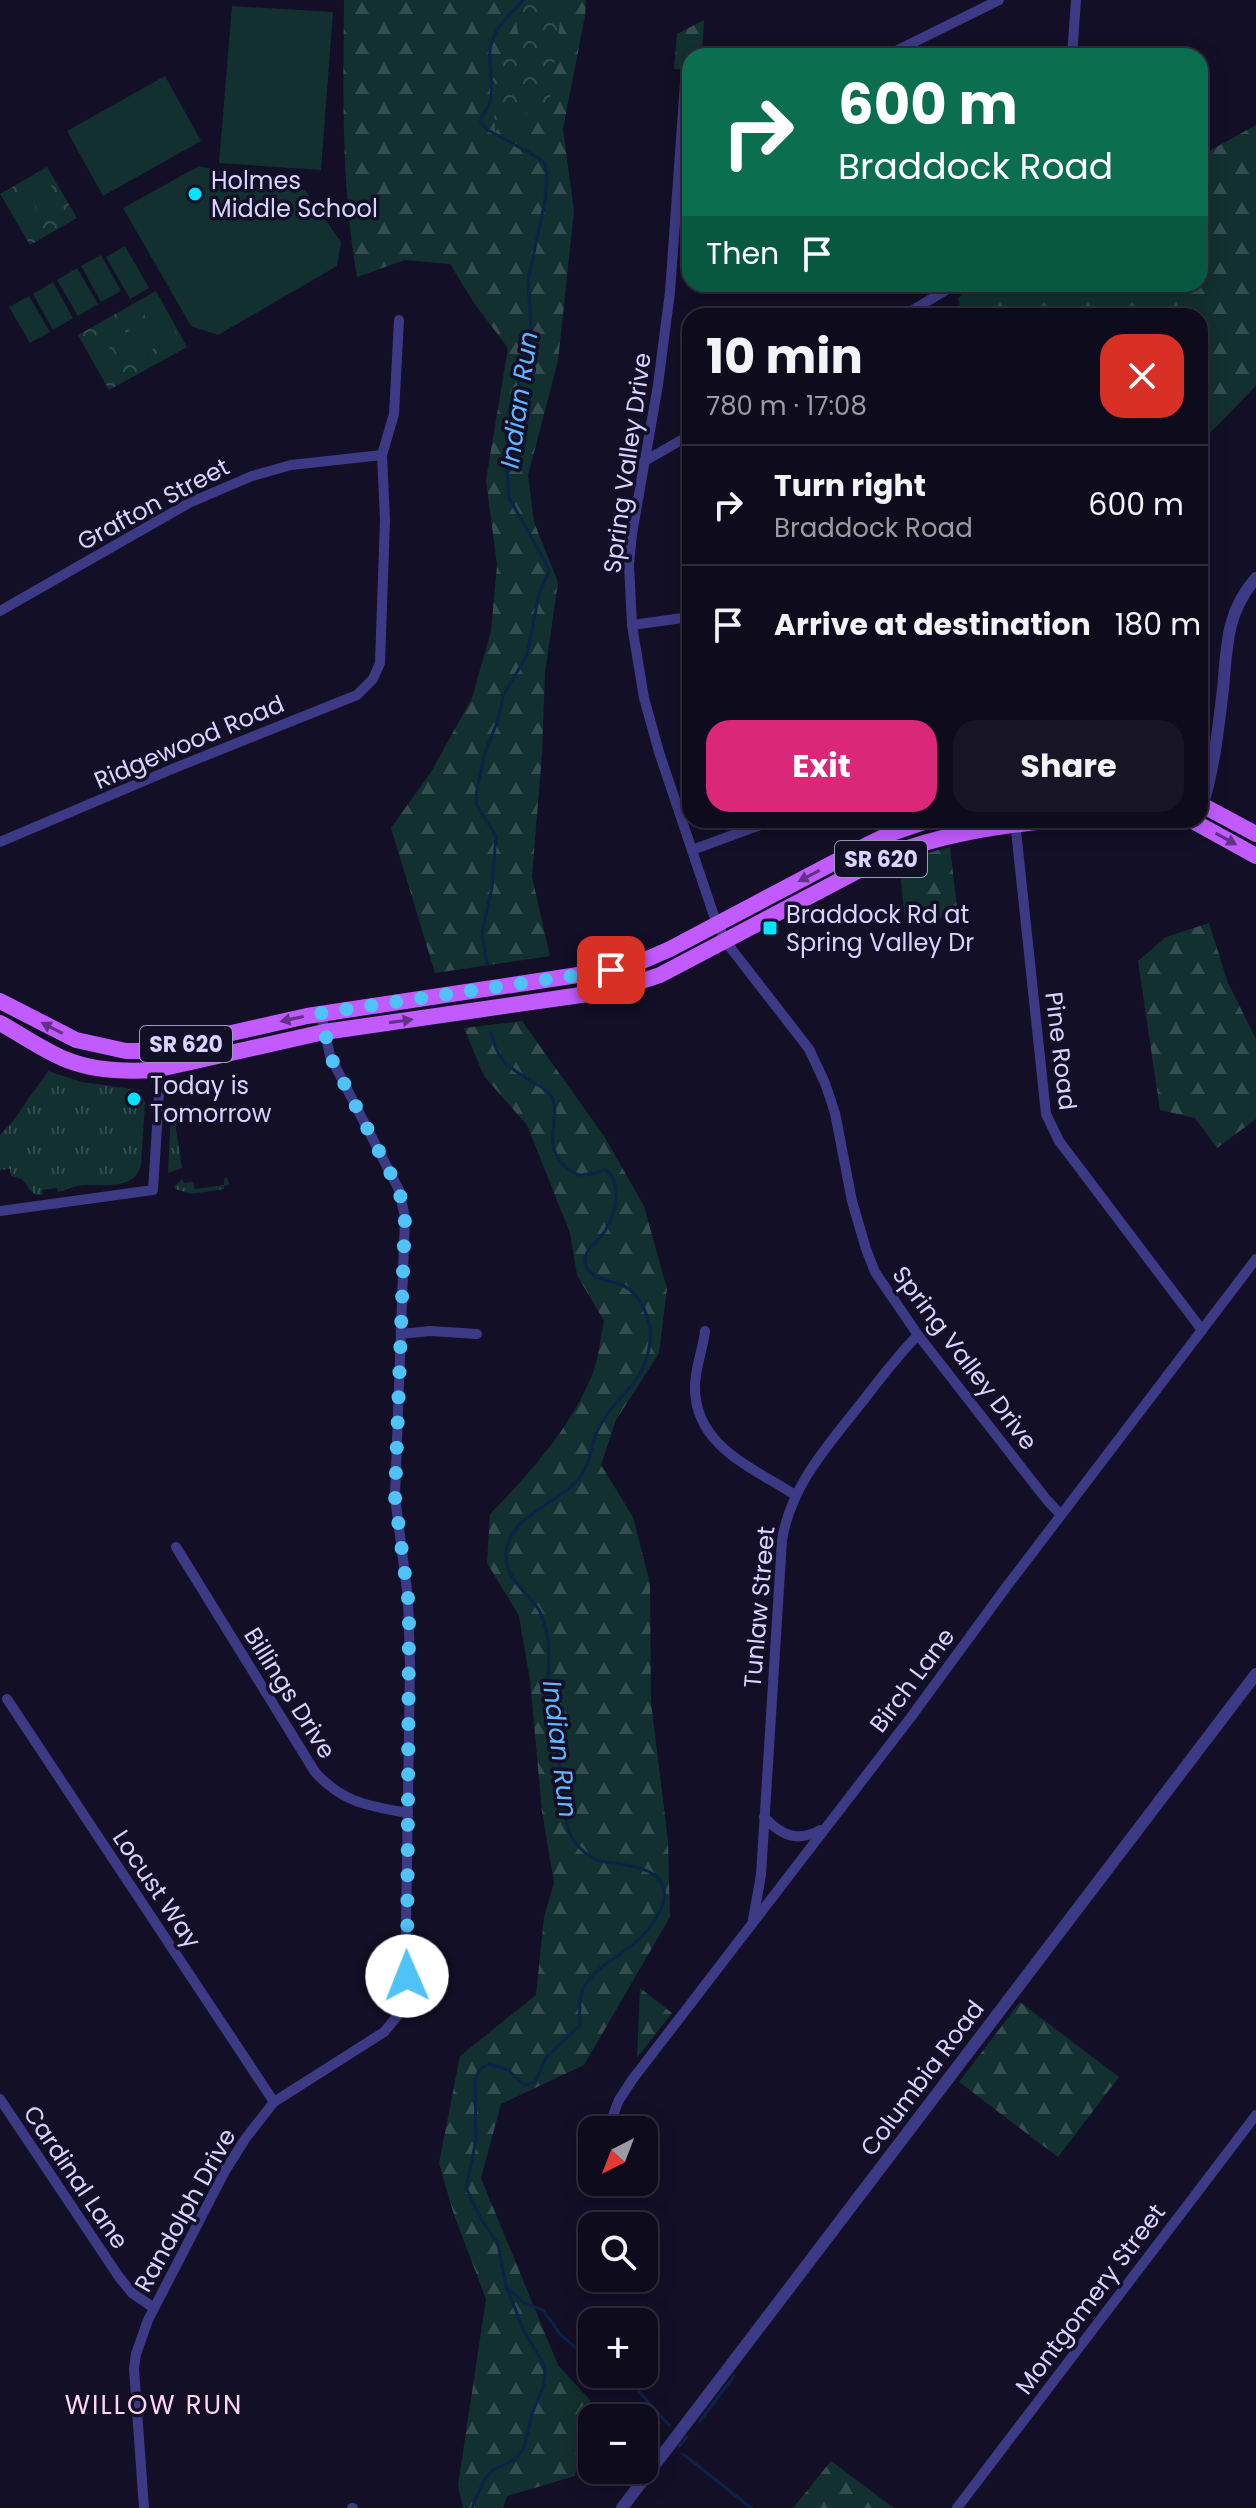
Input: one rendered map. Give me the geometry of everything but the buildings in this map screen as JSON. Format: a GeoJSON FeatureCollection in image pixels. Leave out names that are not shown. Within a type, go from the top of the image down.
{"type":"FeatureCollection","features":[{"type":"Feature","properties":{"kind":"main road"},"geometry":{"type":"LineString","coordinates":[[1208,817],[1256,834]]}},
{"type":"Feature","properties":{"kind":"main road"},"geometry":{"type":"LineString","coordinates":[[1208,821],[1256,856]]}},
{"type":"Feature","properties":{"kind":"main road","name":"SR 620"},"geometry":{"type":"LineString","coordinates":[[0,1001],[76,1040],[126,1051],[152,1051],[321,1013],[611,970],[660,954],[865,846],[907,828]]}},
{"type":"Feature","properties":{"kind":"main road","name":"SR 620"},"geometry":{"type":"LineString","coordinates":[[0,1023],[56,1055],[81,1065],[127,1072],[155,1070],[324,1032],[613,989],[660,975],[886,856],[915,845],[983,828]]}},
{"type":"Feature","properties":{"kind":"street"},"geometry":{"type":"LineString","coordinates":[[902,48],[999,0]]}},
{"type":"Feature","properties":{"kind":"street"},"geometry":{"type":"LineString","coordinates":[[1073,48],[1076,0]]}},
{"type":"Feature","properties":{"kind":"street","name":"Spring Valley Drive"},"geometry":{"type":"LineString","coordinates":[[682,186],[664,346],[629,564],[632,625],[644,698],[682,820]]}},
{"type":"Feature","properties":{"kind":"street"},"geometry":{"type":"LineString","coordinates":[[916,308],[943,292]]}},
{"type":"Feature","properties":{"kind":"street"},"geometry":{"type":"LineString","coordinates":[[382,455],[394,414],[399,320]]}},
{"type":"Feature","properties":{"kind":"street"},"geometry":{"type":"LineString","coordinates":[[643,462],[682,440]]}},
{"type":"Feature","properties":{"kind":"street","name":"Grafton Street"},"geometry":{"type":"LineString","coordinates":[[0,611],[189,503],[223,488],[291,465],[382,455]]}},
{"type":"Feature","properties":{"kind":"street","name":"Ridgewood Road"},"geometry":{"type":"LineString","coordinates":[[0,842],[357,695],[373,679],[380,663],[385,520],[382,455]]}},
{"type":"Feature","properties":{"kind":"street"},"geometry":{"type":"LineString","coordinates":[[1208,784],[1232,618],[1246,589],[1256,578]]}},
{"type":"Feature","properties":{"kind":"street"},"geometry":{"type":"LineString","coordinates":[[632,625],[682,618]]}},
{"type":"Feature","properties":{"kind":"street","name":"Spring Valley Drive"},"geometry":{"type":"LineString","coordinates":[[685,828],[726,942],[792,1026],[820,1069],[835,1113],[852,1201],[866,1249],[884,1287],[918,1335],[1061,1515]]}},
{"type":"Feature","properties":{"kind":"street"},"geometry":{"type":"LineString","coordinates":[[692,850],[752,828]]}},
{"type":"Feature","properties":{"kind":"street","name":"Pine Road"},"geometry":{"type":"LineString","coordinates":[[1016,828],[1046,1114],[1059,1141],[1202,1330]]}},
{"type":"Feature","properties":{"kind":"street","name":"Randolph Drive"},"geometry":{"type":"LineString","coordinates":[[144,2508],[134,2369],[142,2334],[154,2308],[225,2171],[245,2139],[274,2102],[384,2032],[399,2014],[407,1976],[408,1598],[395,1497],[405,1243],[403,1206],[391,1174],[330,1056],[321,1013]]}},
{"type":"Feature","properties":{"kind":"street"},"geometry":{"type":"LineString","coordinates":[[0,1211],[153,1190],[159,1095],[152,1051]]}},
{"type":"Feature","properties":{"kind":"street","name":"Birch Lane"},"geometry":{"type":"LineString","coordinates":[[612,2116],[632,2080],[1256,1259]]}},
{"type":"Feature","properties":{"kind":"street"},"geometry":{"type":"LineString","coordinates":[[401,1334],[430,1331],[477,1334]]}},
{"type":"Feature","properties":{"kind":"street"},"geometry":{"type":"LineString","coordinates":[[705,1331],[695,1389],[698,1414],[703,1425],[725,1450],[795,1495]]}},
{"type":"Feature","properties":{"kind":"street","name":"Tunlaw Street"},"geometry":{"type":"LineString","coordinates":[[751,1925],[761,1875],[782,1540],[789,1509],[823,1453],[902,1351],[918,1335]]}},
{"type":"Feature","properties":{"kind":"street","name":"Billings Drive"},"geometry":{"type":"LineString","coordinates":[[176,1547],[315,1772],[327,1786],[356,1802],[408,1813]]}},
{"type":"Feature","properties":{"kind":"street","name":"Columbia Road"},"geometry":{"type":"LineString","coordinates":[[622,2508],[1256,1674]]}},
{"type":"Feature","properties":{"kind":"street","name":"Locust Way"},"geometry":{"type":"LineString","coordinates":[[7,1699],[274,2102]]}},
{"type":"Feature","properties":{"kind":"street"},"geometry":{"type":"LineString","coordinates":[[764,1817],[792,1837],[811,1835],[826,1828]]}},
{"type":"Feature","properties":{"kind":"street","name":"Cardinal Lane"},"geometry":{"type":"LineString","coordinates":[[0,2099],[127,2288],[154,2308]]}},
{"type":"Feature","properties":{"kind":"street","name":"Montgomery Street"},"geometry":{"type":"LineString","coordinates":[[957,2508],[1256,2115]]}},
{"type":"Feature","properties":{"kind":"green space"},"geometry":{"type":"Polygon","coordinates":[[[344,0],[586,0],[563,129],[574,211],[558,361],[528,475],[534,522],[558,582],[545,673],[532,877],[550,956],[435,973],[391,828],[431,772],[472,698],[491,631],[497,565],[486,480],[508,348],[474,303],[450,264],[405,260],[357,277],[346,174],[344,0]]]}},
{"type":"Feature","properties":{"kind":"green space"},"geometry":{"type":"Polygon","coordinates":[[[513,0],[563,0],[549,102],[495,131],[492,71],[520,47],[513,0]]]}},
{"type":"Feature","properties":{"kind":"green space"},"geometry":{"type":"Polygon","coordinates":[[[232,6],[333,12],[321,170],[219,163],[232,6]]]}},
{"type":"Feature","properties":{"kind":"green space"},"geometry":{"type":"Polygon","coordinates":[[[704,20],[702,48],[682,48],[682,70],[674,69],[677,34],[704,20]]]}},
{"type":"Feature","properties":{"kind":"green space"},"geometry":{"type":"Polygon","coordinates":[[[165,76],[201,141],[103,196],[67,131],[165,76]]]}},
{"type":"Feature","properties":{"kind":"green space"},"geometry":{"type":"Polygon","coordinates":[[[1256,125],[1256,386],[1208,435],[1208,308],[960,308],[958,298],[965,292],[1208,292],[1208,152],[1256,125]]]}},
{"type":"Feature","properties":{"kind":"green space"},"geometry":{"type":"Polygon","coordinates":[[[199,166],[305,190],[341,242],[337,266],[218,335],[191,326],[123,208],[199,166]]]}},
{"type":"Feature","properties":{"kind":"green space"},"geometry":{"type":"Polygon","coordinates":[[[47,167],[77,218],[30,245],[0,194],[47,167]]]}},
{"type":"Feature","properties":{"kind":"green space"},"geometry":{"type":"Polygon","coordinates":[[[47,179],[66,213],[50,222],[32,187],[47,179]]]}},
{"type":"Feature","properties":{"kind":"green space"},"geometry":{"type":"Polygon","coordinates":[[[26,190],[45,224],[29,233],[11,199],[26,190]]]}},
{"type":"Feature","properties":{"kind":"green space"},"geometry":{"type":"Polygon","coordinates":[[[125,246],[149,288],[130,299],[106,257],[125,246]]]}},
{"type":"Feature","properties":{"kind":"green space"},"geometry":{"type":"Polygon","coordinates":[[[101,255],[121,291],[101,302],[81,266],[101,255]]]}},
{"type":"Feature","properties":{"kind":"green space"},"geometry":{"type":"Polygon","coordinates":[[[77,268],[98,304],[78,316],[57,280],[77,268]]]}},
{"type":"Feature","properties":{"kind":"green space"},"geometry":{"type":"Polygon","coordinates":[[[53,282],[73,318],[53,330],[33,294],[53,282]]]}},
{"type":"Feature","properties":{"kind":"green space"},"geometry":{"type":"Polygon","coordinates":[[[156,291],[187,347],[109,390],[78,335],[156,291]]]}},
{"type":"Feature","properties":{"kind":"green space"},"geometry":{"type":"Polygon","coordinates":[[[29,296],[50,332],[30,343],[9,307],[29,296]]]}},
{"type":"Feature","properties":{"kind":"green space"},"geometry":{"type":"Polygon","coordinates":[[[158,302],[177,336],[161,345],[142,310],[158,302]]]}},
{"type":"Feature","properties":{"kind":"green space"},"geometry":{"type":"Polygon","coordinates":[[[139,312],[158,346],[142,355],[123,320],[139,312]]]}},
{"type":"Feature","properties":{"kind":"green space"},"geometry":{"type":"Polygon","coordinates":[[[120,322],[139,357],[123,365],[104,331],[120,322]]]}},
{"type":"Feature","properties":{"kind":"green space"},"geometry":{"type":"Polygon","coordinates":[[[101,332],[120,367],[104,375],[85,341],[101,332]]]}},
{"type":"Feature","properties":{"kind":"green space"},"geometry":{"type":"Polygon","coordinates":[[[950,847],[958,916],[905,921],[899,861],[950,847]]]}},
{"type":"Feature","properties":{"kind":"green space"},"geometry":{"type":"Polygon","coordinates":[[[1209,923],[1228,983],[1256,1039],[1256,1119],[1217,1148],[1195,1118],[1160,1110],[1138,961],[1166,937],[1209,923]]]}},
{"type":"Feature","properties":{"kind":"green space"},"geometry":{"type":"Polygon","coordinates":[[[522,1021],[604,1136],[644,1206],[667,1289],[659,1353],[616,1420],[601,1465],[633,1517],[650,1583],[651,1702],[668,1841],[670,1917],[584,2065],[501,2104],[481,2178],[558,2365],[590,2400],[589,2404],[578,2404],[575,2476],[507,2496],[503,2508],[463,2508],[458,2485],[486,2299],[454,2215],[439,2163],[460,2056],[536,1995],[544,1917],[554,1883],[542,1812],[530,1680],[519,1616],[487,1563],[490,1514],[534,1466],[572,1414],[594,1369],[604,1321],[577,1275],[570,1233],[527,1125],[484,1076],[464,1028],[522,1021]]]}},
{"type":"Feature","properties":{"kind":"green space"},"geometry":{"type":"Polygon","coordinates":[[[48,1071],[82,1082],[140,1090],[145,1103],[141,1165],[133,1178],[112,1185],[80,1185],[58,1192],[57,1188],[42,1190],[43,1195],[39,1195],[21,1179],[11,1176],[10,1169],[0,1170],[0,1135],[48,1071]]]}},
{"type":"Feature","properties":{"kind":"green space"},"geometry":{"type":"Polygon","coordinates":[[[171,1108],[182,1168],[168,1173],[171,1108]]]}},
{"type":"Feature","properties":{"kind":"green space"},"geometry":{"type":"Polygon","coordinates":[[[227,1177],[229,1185],[224,1189],[191,1194],[175,1189],[182,1179],[184,1183],[193,1182],[195,1189],[224,1185],[227,1177]]]}},
{"type":"Feature","properties":{"kind":"green space"},"geometry":{"type":"Polygon","coordinates":[[[640,1988],[672,2013],[637,2058],[640,1988]]]}},
{"type":"Feature","properties":{"kind":"green space"},"geometry":{"type":"Polygon","coordinates":[[[1020,2002],[1119,2077],[1058,2157],[959,2082],[1020,2002]]]}},
{"type":"Feature","properties":{"kind":"green space"},"geometry":{"type":"Polygon","coordinates":[[[831,2461],[894,2508],[793,2508],[831,2461]]]}},
{"type":"Feature","properties":{"kind":"waterway","name":"Indian Run"},"geometry":{"type":"LineString","coordinates":[[487,965],[482,934],[492,887],[496,836],[476,804],[477,790],[484,755],[498,720],[503,696],[527,655],[539,594],[549,572],[509,498],[507,471],[516,440],[519,378],[532,339],[528,281],[545,201],[547,174],[545,164],[537,157],[481,123],[491,98],[491,45],[501,25],[523,0]]}},
{"type":"Feature","properties":{"kind":"waterway","name":"Indian Run"},"geometry":{"type":"LineString","coordinates":[[472,2508],[484,2480],[523,2450],[545,2372],[506,2286],[498,2244],[466,2188],[476,2140],[475,2079],[480,2069],[489,2064],[508,2070],[524,2085],[535,2082],[546,2058],[580,2025],[580,1998],[587,1982],[646,1931],[658,1915],[664,1898],[661,1881],[654,1875],[636,1867],[594,1859],[570,1835],[556,1747],[555,1710],[548,1681],[547,1633],[539,1610],[509,1571],[506,1554],[515,1529],[570,1487],[583,1473],[602,1421],[634,1382],[647,1358],[650,1326],[644,1309],[629,1289],[594,1275],[586,1266],[587,1252],[605,1231],[612,1216],[616,1199],[615,1183],[606,1170],[578,1174],[562,1163],[553,1145],[553,1100],[546,1090],[501,1058],[491,1033]]}},
{"type":"Feature","properties":{"kind":"waterway"},"geometry":{"type":"LineString","coordinates":[[509,2289],[524,2303],[543,2310],[560,2334],[578,2350]]}},
{"type":"Feature","properties":{"kind":"waterway"},"geometry":{"type":"LineString","coordinates":[[700,2421],[734,2376]]}},
{"type":"Feature","properties":{"kind":"waterway"},"geometry":{"type":"LineString","coordinates":[[636,2388],[669,2425]]}},
{"type":"Feature","properties":{"kind":"waterway"},"geometry":{"type":"LineString","coordinates":[[679,2446],[687,2437]]}},
{"type":"Feature","properties":{"kind":"waterway"},"geometry":{"type":"LineString","coordinates":[[683,2454],[751,2508]]}},
{"type":"Feature","properties":{"kind":"place","name":"Holmes Middle School"},"geometry":{"type":"Point","coordinates":[195,194]}},
{"type":"Feature","properties":{"kind":"place","name":"Braddock Rd at Spring Valley Dr"},"geometry":{"type":"Point","coordinates":[770,928]}},
{"type":"Feature","properties":{"kind":"place","name":"Today is Tomorrow"},"geometry":{"type":"Point","coordinates":[134,1099]}},
{"type":"Feature","properties":{"kind":"district","name":"WILLOW RUN"},"geometry":{"type":"Point","coordinates":[154,2405]}},
{"type":"Feature","properties":{"kind":"route"},"geometry":{"type":"LineString","coordinates":[[407,1976],[409,1621],[395,1497],[405,1217],[399,1190],[330,1056],[321,1013],[611,970]]}}]}
